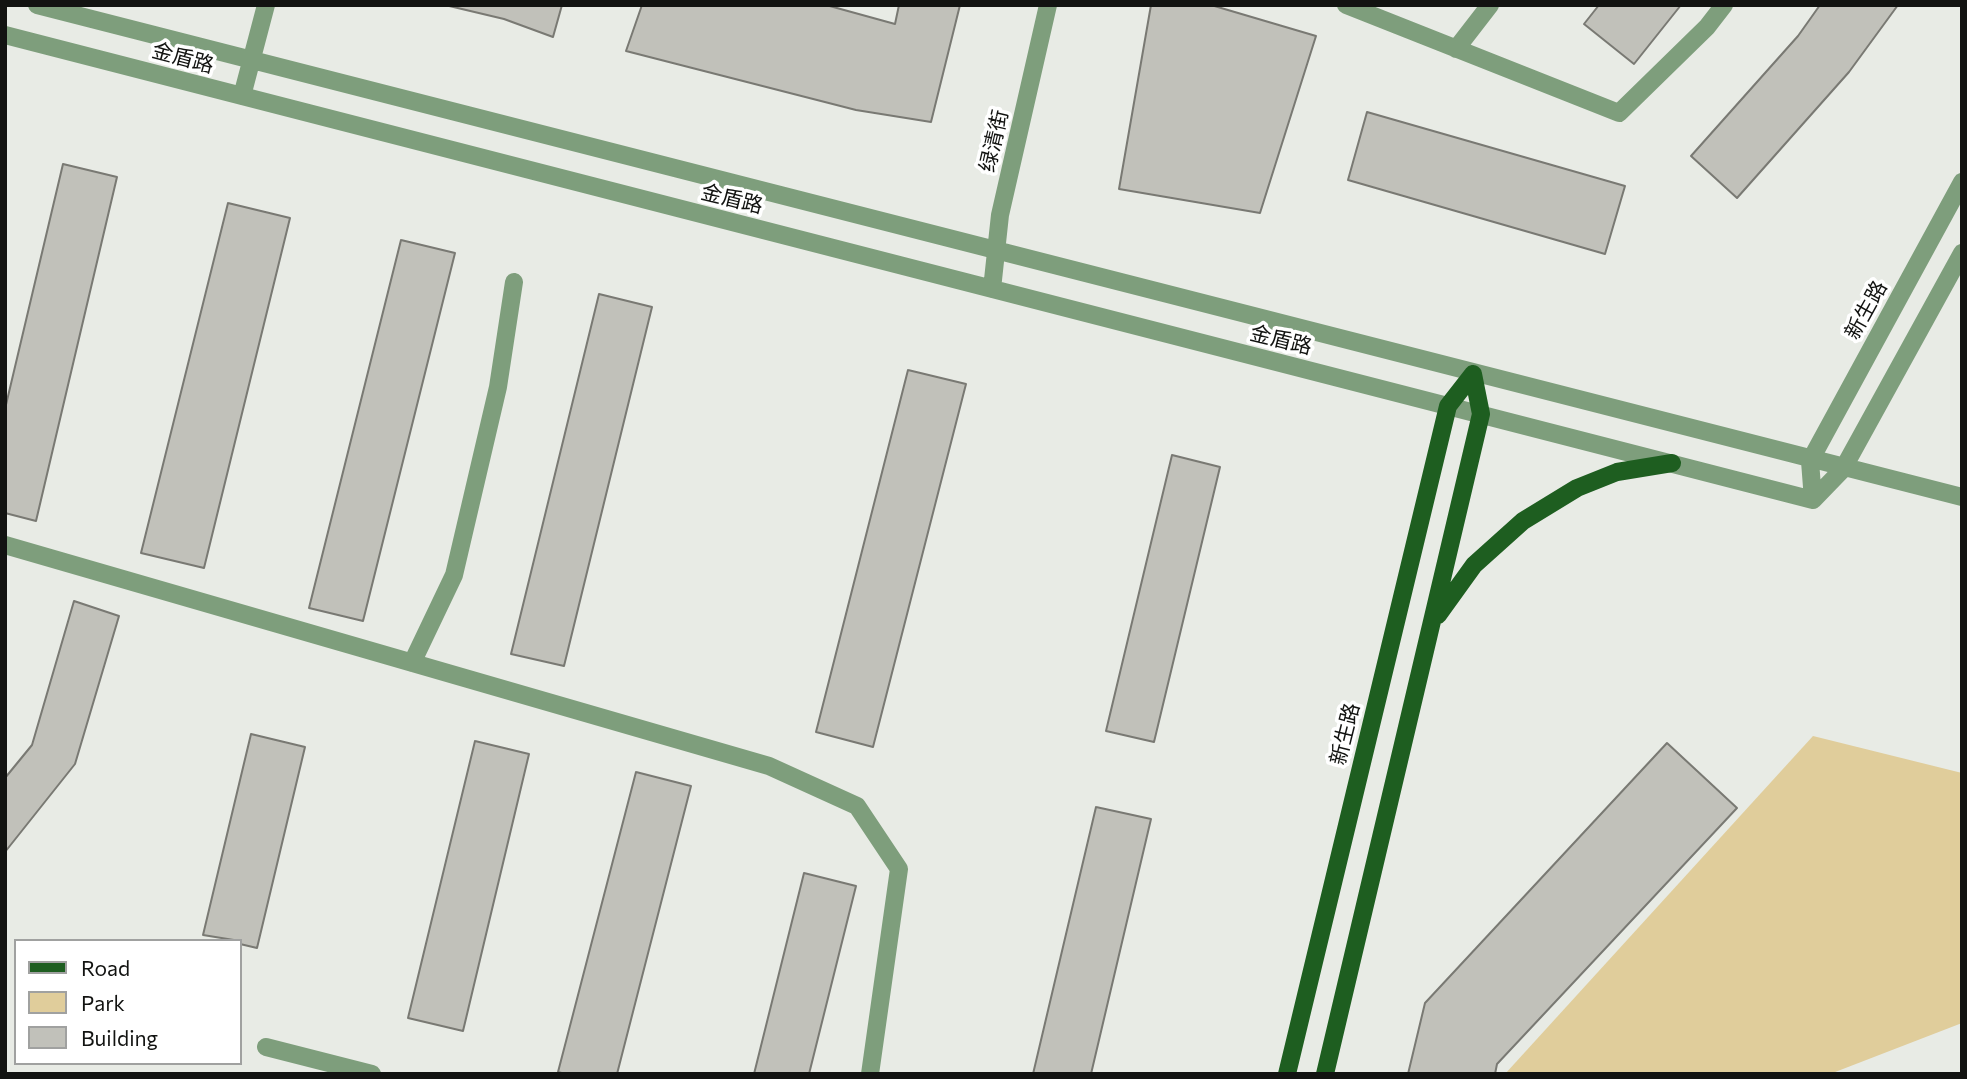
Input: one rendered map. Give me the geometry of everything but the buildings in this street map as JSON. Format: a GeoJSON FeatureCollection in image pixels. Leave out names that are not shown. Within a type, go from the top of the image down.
{"type":"FeatureCollection","features":[{"type":"Feature","properties":{"kind":"main road","name":"新生路"},"geometry":{"type":"LineString","coordinates":[[1287,1074],[1448,406],[1472,374]]}},
{"type":"Feature","properties":{"kind":"main road"},"geometry":{"type":"LineString","coordinates":[[1325,1074],[1481,414],[1472,374]]}},
{"type":"Feature","properties":{"kind":"main road"},"geometry":{"type":"LineString","coordinates":[[1431,624],[1474,565],[1523,521],[1577,488],[1617,472],[1672,463]]}},
{"type":"Feature","properties":{"kind":"street","name":"金盾路"},"geometry":{"type":"LineString","coordinates":[[37,5],[1472,374]]}},
{"type":"Feature","properties":{"kind":"street"},"geometry":{"type":"LineString","coordinates":[[242,96],[266,5]]}},
{"type":"Feature","properties":{"kind":"street","name":"绿清街"},"geometry":{"type":"LineString","coordinates":[[992,289],[1000,215],[1048,5]]}},
{"type":"Feature","properties":{"kind":"street"},"geometry":{"type":"LineString","coordinates":[[1346,5],[1619,113],[1707,27],[1724,5]]}},
{"type":"Feature","properties":{"kind":"street"},"geometry":{"type":"LineString","coordinates":[[1457,49],[1490,5]]}},
{"type":"Feature","properties":{"kind":"street","name":"金盾路"},"geometry":{"type":"LineString","coordinates":[[5,35],[1448,406]]}},
{"type":"Feature","properties":{"kind":"street","name":"新生路"},"geometry":{"type":"LineString","coordinates":[[1810,461],[1962,182]]}},
{"type":"Feature","properties":{"kind":"street"},"geometry":{"type":"LineString","coordinates":[[1813,500],[1843,469],[1962,253]]}},
{"type":"Feature","properties":{"kind":"street"},"geometry":{"type":"LineString","coordinates":[[412,663],[454,575],[498,387],[514,282]]}},
{"type":"Feature","properties":{"kind":"street"},"geometry":{"type":"LineString","coordinates":[[1472,374],[1962,497]]}},
{"type":"Feature","properties":{"kind":"street"},"geometry":{"type":"LineString","coordinates":[[1448,406],[1813,500]]}},
{"type":"Feature","properties":{"kind":"street"},"geometry":{"type":"LineString","coordinates":[[1810,461],[1813,500]]}},
{"type":"Feature","properties":{"kind":"street"},"geometry":{"type":"LineString","coordinates":[[5,545],[769,766],[857,806],[899,869],[870,1074]]}},
{"type":"Feature","properties":{"kind":"street"},"geometry":{"type":"LineString","coordinates":[[266,1047],[372,1074]]}},
{"type":"Feature","properties":{"kind":"green space"},"geometry":{"type":"Polygon","coordinates":[[[1813,736],[1962,773],[1962,1023],[1830,1074],[1505,1074],[1813,736]]]}}]}
